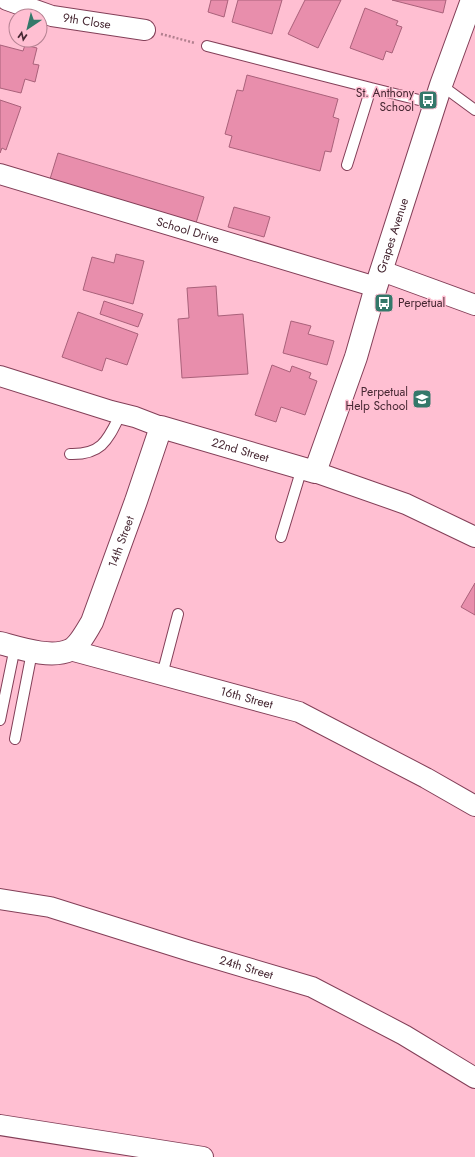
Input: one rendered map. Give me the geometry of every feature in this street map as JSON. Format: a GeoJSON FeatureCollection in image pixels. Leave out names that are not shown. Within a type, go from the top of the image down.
{"type":"FeatureCollection","features":[{"type":"Feature","properties":{"kind":"street","name":"9th Close"},"geometry":{"type":"LineString","coordinates":[[7,0],[52,16],[145,30]]}},
{"type":"Feature","properties":{"kind":"street","name":"Grapes Avenue"},"geometry":{"type":"LineString","coordinates":[[309,470],[356,357],[379,279],[438,94],[472,0]]}},
{"type":"Feature","properties":{"kind":"street","name":"School Drive"},"geometry":{"type":"LineString","coordinates":[[0,174],[475,305]]}},
{"type":"Feature","properties":{"kind":"street","name":"22nd Street"},"geometry":{"type":"LineString","coordinates":[[0,376],[135,417],[162,427],[309,470],[406,504],[475,537]]}},
{"type":"Feature","properties":{"kind":"street","name":"14th Street"},"geometry":{"type":"LineString","coordinates":[[70,650],[76,646],[92,622],[162,427]]}},
{"type":"Feature","properties":{"kind":"street","name":"16th Street"},"geometry":{"type":"LineString","coordinates":[[16,647],[50,653],[70,650],[299,712],[426,778],[475,806]]}},
{"type":"Feature","properties":{"kind":"street","name":"24th Street"},"geometry":{"type":"LineString","coordinates":[[0,899],[50,907],[312,987],[404,1035],[475,1078]]}},
{"type":"Feature","properties":{"kind":"street"},"geometry":{"type":"LineString","coordinates":[[0,1126],[203,1157]]}},
{"type":"Feature","properties":{"kind":"lane"},"geometry":{"type":"LineString","coordinates":[[208,46],[371,88],[438,94],[475,110]]}},
{"type":"Feature","properties":{"kind":"lane"},"geometry":{"type":"LineString","coordinates":[[347,165],[371,88]]}},
{"type":"Feature","properties":{"kind":"lane"},"geometry":{"type":"LineString","coordinates":[[70,454],[89,452],[102,446],[107,441],[121,413]]}},
{"type":"Feature","properties":{"kind":"lane"},"geometry":{"type":"LineString","coordinates":[[281,537],[309,470]]}},
{"type":"Feature","properties":{"kind":"lane"},"geometry":{"type":"LineString","coordinates":[[162,675],[178,614]]}},
{"type":"Feature","properties":{"kind":"lane"},"geometry":{"type":"LineString","coordinates":[[0,720],[16,647]]}},
{"type":"Feature","properties":{"kind":"lane"},"geometry":{"type":"LineString","coordinates":[[15,739],[16,647]]}},
{"type":"Feature","properties":{"kind":"path"},"geometry":{"type":"LineString","coordinates":[[145,30],[208,46]]}},
{"type":"Feature","properties":{"kind":"building"},"geometry":{"type":"Polygon","coordinates":[[[211,0],[228,0],[224,17],[208,12],[211,0]]]}},
{"type":"Feature","properties":{"kind":"building"},"geometry":{"type":"Polygon","coordinates":[[[238,0],[282,0],[272,34],[232,22],[238,0]]]}},
{"type":"Feature","properties":{"kind":"building"},"geometry":{"type":"Polygon","coordinates":[[[305,0],[341,0],[318,48],[288,34],[305,0]]]}},
{"type":"Feature","properties":{"kind":"building"},"geometry":{"type":"Polygon","coordinates":[[[392,0],[446,0],[443,13],[392,0]]]}},
{"type":"Feature","properties":{"kind":"building"},"geometry":{"type":"Polygon","coordinates":[[[365,8],[398,21],[396,25],[402,27],[392,53],[386,51],[383,60],[350,48],[365,8]]]}},
{"type":"Feature","properties":{"kind":"building"},"geometry":{"type":"Polygon","coordinates":[[[0,45],[23,51],[24,48],[37,48],[33,64],[39,65],[35,82],[25,79],[21,93],[0,88],[0,45]]]}},
{"type":"Feature","properties":{"kind":"building"},"geometry":{"type":"Polygon","coordinates":[[[247,75],[338,99],[333,117],[339,119],[331,152],[325,151],[320,171],[229,147],[232,136],[225,134],[237,90],[243,91],[247,75]]]}},
{"type":"Feature","properties":{"kind":"building"},"geometry":{"type":"Polygon","coordinates":[[[0,100],[21,107],[6,150],[2,148],[0,153],[0,100]]]}},
{"type":"Feature","properties":{"kind":"building"},"geometry":{"type":"Polygon","coordinates":[[[58,153],[204,197],[196,223],[50,179],[58,153]]]}},
{"type":"Feature","properties":{"kind":"building"},"geometry":{"type":"Polygon","coordinates":[[[234,207],[270,217],[264,237],[228,227],[234,207]]]}},
{"type":"Feature","properties":{"kind":"building"},"geometry":{"type":"Polygon","coordinates":[[[116,254],[144,261],[133,304],[83,290],[92,257],[114,263],[116,254]]]}},
{"type":"Feature","properties":{"kind":"building"},"geometry":{"type":"Polygon","coordinates":[[[216,286],[218,316],[243,314],[248,374],[182,378],[178,319],[189,318],[187,288],[216,286]]]}},
{"type":"Feature","properties":{"kind":"building"},"geometry":{"type":"Polygon","coordinates":[[[104,301],[143,314],[138,327],[100,314],[104,301]]]}},
{"type":"Feature","properties":{"kind":"building"},"geometry":{"type":"Polygon","coordinates":[[[78,312],[138,334],[127,365],[106,358],[102,371],[62,357],[78,312]]]}},
{"type":"Feature","properties":{"kind":"building"},"geometry":{"type":"Polygon","coordinates":[[[291,321],[311,326],[308,334],[334,341],[327,365],[283,353],[291,321]]]}},
{"type":"Feature","properties":{"kind":"building"},"geometry":{"type":"Polygon","coordinates":[[[272,365],[290,372],[292,366],[311,373],[309,378],[317,381],[305,415],[281,407],[276,422],[255,415],[272,365]]]}},
{"type":"Feature","properties":{"kind":"building"},"geometry":{"type":"Polygon","coordinates":[[[475,583],[475,615],[461,607],[475,583]]]}},
{"type":"Feature","properties":{"kind":"place","name":"St. Anthony School"},"geometry":{"type":"Point","coordinates":[428,100]}},
{"type":"Feature","properties":{"kind":"place","name":"Perpetual"},"geometry":{"type":"Point","coordinates":[384,303]}},
{"type":"Feature","properties":{"kind":"place","name":"Perpetual Help School"},"geometry":{"type":"Point","coordinates":[422,399]}}]}
